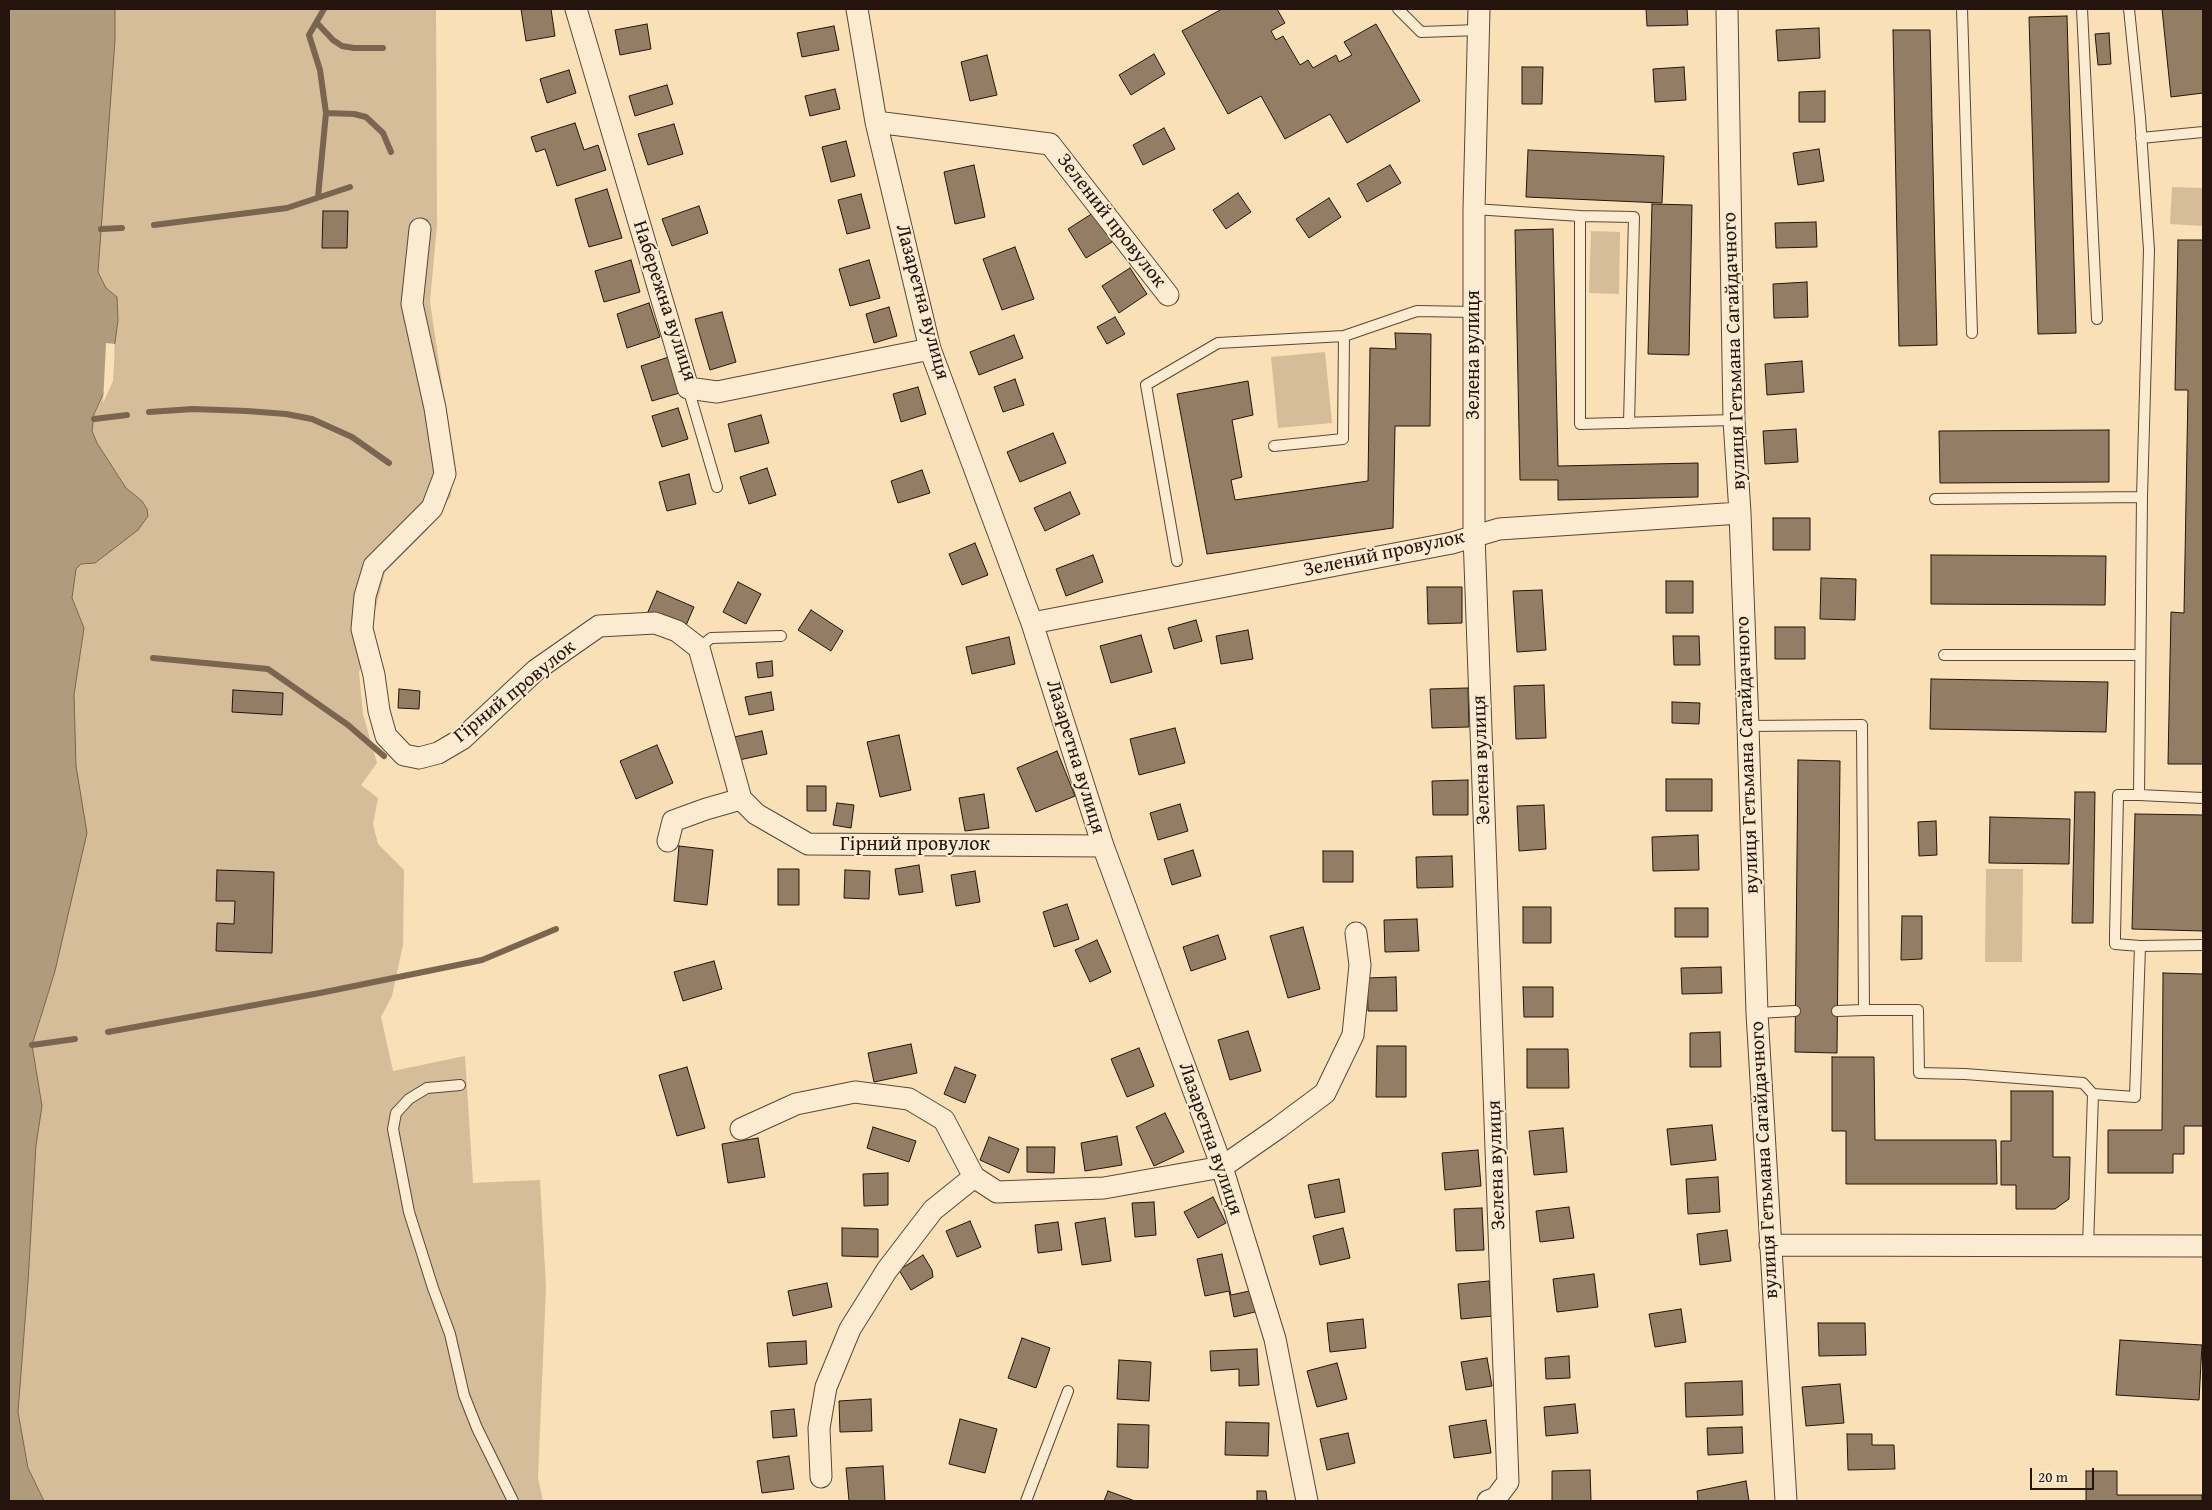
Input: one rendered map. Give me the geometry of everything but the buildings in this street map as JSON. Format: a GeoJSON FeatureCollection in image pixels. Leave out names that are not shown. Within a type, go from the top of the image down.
{"type":"FeatureCollection","features":[{"type":"Feature","properties":{"kind":"street","name":"Набережна вулиця"},"geometry":{"type":"LineString","coordinates":[[576,9],[688,388],[717,392],[930,349]]}},
{"type":"Feature","properties":{"kind":"street","name":"Лазаретна вулиця"},"geometry":{"type":"LineString","coordinates":[[857,9],[876,122],[930,349],[1032,623],[1102,846],[1222,1167],[1275,1339],[1308,1501]]}},
{"type":"Feature","properties":{"kind":"street","name":"Зелена вулиця"},"geometry":{"type":"LineString","coordinates":[[1479,9],[1474,209],[1474,535],[1508,1482],[1496,1498],[1488,1501]]}},
{"type":"Feature","properties":{"kind":"street","name":"вулиця Гетьмана Сагайдачного"},"geometry":{"type":"LineString","coordinates":[[1727,9],[1734,420],[1740,513],[1757,1013],[1786,1501]]}},
{"type":"Feature","properties":{"kind":"street","name":"Зелений провулок"},"geometry":{"type":"LineString","coordinates":[[876,122],[1050,144],[1168,295]]}},
{"type":"Feature","properties":{"kind":"street","name":"Гірний провулок"},"geometry":{"type":"LineString","coordinates":[[420,229],[412,304],[435,408],[445,474],[432,508],[374,566],[364,596],[362,629],[386,736],[404,755],[419,758],[438,753],[462,739],[536,670],[599,626],[655,623],[677,631],[699,648]]}},
{"type":"Feature","properties":{"kind":"street","name":"Зелений провулок"},"geometry":{"type":"LineString","coordinates":[[1032,623],[1452,543],[1499,529],[1740,513]]}},
{"type":"Feature","properties":{"kind":"street"},"geometry":{"type":"LineString","coordinates":[[668,841],[673,821],[706,808],[741,799],[699,648]]}},
{"type":"Feature","properties":{"kind":"street","name":"Гірний провулок"},"geometry":{"type":"LineString","coordinates":[[741,799],[756,814],[808,844],[1102,846]]}},
{"type":"Feature","properties":{"kind":"street"},"geometry":{"type":"LineString","coordinates":[[741,1129],[796,1104],[855,1092],[908,1099],[944,1120],[974,1177],[997,1192],[1104,1188],[1222,1167],[1325,1093],[1353,1035],[1360,965],[1356,933]]}},
{"type":"Feature","properties":{"kind":"street"},"geometry":{"type":"LineString","coordinates":[[821,1476],[819,1428],[826,1387],[850,1329],[887,1270],[933,1210],[974,1177]]}},
{"type":"Feature","properties":{"kind":"street"},"geometry":{"type":"LineString","coordinates":[[1770,1245],[2203,1246]]}},
{"type":"Feature","properties":{"kind":"lane"},"geometry":{"type":"LineString","coordinates":[[1398,9],[1421,32],[1479,30]]}},
{"type":"Feature","properties":{"kind":"lane"},"geometry":{"type":"LineString","coordinates":[[1962,9],[1972,333]]}},
{"type":"Feature","properties":{"kind":"lane"},"geometry":{"type":"LineString","coordinates":[[2082,9],[2097,319]]}},
{"type":"Feature","properties":{"kind":"lane"},"geometry":{"type":"LineString","coordinates":[[2128,9],[2141,138],[2149,250],[2142,497],[2140,795]]}},
{"type":"Feature","properties":{"kind":"lane"},"geometry":{"type":"LineString","coordinates":[[2141,138],[2203,132]]}},
{"type":"Feature","properties":{"kind":"lane"},"geometry":{"type":"LineString","coordinates":[[1474,209],[1580,216],[1634,217],[1629,423]]}},
{"type":"Feature","properties":{"kind":"lane"},"geometry":{"type":"LineString","coordinates":[[1580,216],[1580,424],[1734,420]]}},
{"type":"Feature","properties":{"kind":"lane"},"geometry":{"type":"LineString","coordinates":[[1177,561],[1146,385],[1218,343],[1344,336],[1417,311],[1474,312]]}},
{"type":"Feature","properties":{"kind":"lane"},"geometry":{"type":"LineString","coordinates":[[1274,446],[1343,438],[1344,336]]}},
{"type":"Feature","properties":{"kind":"lane"},"geometry":{"type":"LineString","coordinates":[[688,388],[716,487]]}},
{"type":"Feature","properties":{"kind":"lane"},"geometry":{"type":"LineString","coordinates":[[1935,499],[2142,497]]}},
{"type":"Feature","properties":{"kind":"lane"},"geometry":{"type":"LineString","coordinates":[[699,648],[711,638],[781,636]]}},
{"type":"Feature","properties":{"kind":"lane"},"geometry":{"type":"LineString","coordinates":[[1944,655],[2140,655]]}},
{"type":"Feature","properties":{"kind":"lane"},"geometry":{"type":"LineString","coordinates":[[1748,726],[1862,725],[1864,1010]]}},
{"type":"Feature","properties":{"kind":"lane"},"geometry":{"type":"LineString","coordinates":[[2203,798],[2118,795],[2115,944],[2140,946],[2203,945]]}},
{"type":"Feature","properties":{"kind":"lane"},"geometry":{"type":"LineString","coordinates":[[1837,1011],[1918,1010],[1919,1072],[2083,1083],[2093,1094],[2135,1097],[2140,946]]}},
{"type":"Feature","properties":{"kind":"lane"},"geometry":{"type":"LineString","coordinates":[[1757,1013],[1795,1011]]}},
{"type":"Feature","properties":{"kind":"lane"},"geometry":{"type":"LineString","coordinates":[[460,1085],[427,1088],[408,1099],[396,1112],[393,1130],[398,1165],[409,1212],[432,1288],[450,1334],[464,1395],[477,1428],[513,1501]]}},
{"type":"Feature","properties":{"kind":"lane"},"geometry":{"type":"LineString","coordinates":[[2088,1246],[2093,1094]]}},
{"type":"Feature","properties":{"kind":"lane"},"geometry":{"type":"LineString","coordinates":[[1026,1501],[1068,1391]]}},
{"type":"Feature","properties":{"kind":"shaded area"},"geometry":{"type":"Polygon","coordinates":[[[9,9],[115,9],[115,40],[98,272],[106,288],[117,297],[118,320],[110,380],[94,414],[92,431],[97,443],[126,488],[142,501],[147,509],[148,516],[138,530],[95,563],[81,564],[76,569],[72,598],[84,628],[74,695],[76,766],[87,833],[55,971],[32,1045],[42,1106],[36,1145],[18,1412],[28,1468],[44,1501],[9,1501],[9,9]]]}},
{"type":"Feature","properties":{"kind":"shaded area"},"geometry":{"type":"Polygon","coordinates":[[[115,9],[436,9],[437,225],[430,302],[453,457],[451,496],[428,529],[385,572],[359,673],[363,714],[377,763],[361,785],[378,798],[373,824],[378,844],[404,870],[403,945],[392,996],[381,1017],[393,1071],[465,1056],[473,1183],[540,1180],[546,1287],[538,1478],[543,1501],[44,1501],[28,1468],[18,1412],[36,1145],[42,1106],[32,1045],[55,971],[71,810],[74,695],[84,628],[72,598],[74,577],[76,569],[81,564],[95,563],[107,553],[147,509],[142,501],[126,488],[97,443],[92,431],[94,414],[104,396],[118,320],[117,297],[106,288],[98,272],[106,113],[109,109],[115,40],[115,9]]]}},
{"type":"Feature","properties":{"kind":"shaded area"},"geometry":{"type":"Polygon","coordinates":[[[2172,187],[2203,188],[2203,226],[2170,224],[2172,187]]]}},
{"type":"Feature","properties":{"kind":"shaded area"},"geometry":{"type":"Polygon","coordinates":[[[1591,231],[1620,232],[1619,294],[1589,293],[1591,231]]]}},
{"type":"Feature","properties":{"kind":"shaded area"},"geometry":{"type":"Polygon","coordinates":[[[1325,352],[1332,423],[1278,428],[1271,357],[1325,352]]]}},
{"type":"Feature","properties":{"kind":"shaded area"},"geometry":{"type":"Polygon","coordinates":[[[1986,869],[2023,869],[2022,962],[1985,962],[1986,869]]]}},
{"type":"Feature","properties":{"kind":"pier"},"geometry":{"type":"Polygon","coordinates":[[[106,343],[115,344],[113,381],[103,403],[106,343]]]}},
{"type":"Feature","properties":{"kind":"waterway"},"geometry":{"type":"LineString","coordinates":[[318,197],[326,113],[320,70],[309,35],[324,9]]}},
{"type":"Feature","properties":{"kind":"waterway"},"geometry":{"type":"LineString","coordinates":[[317,23],[333,40],[342,46],[383,48]]}},
{"type":"Feature","properties":{"kind":"waterway"},"geometry":{"type":"LineString","coordinates":[[326,113],[354,114],[366,117],[383,133],[391,152]]}},
{"type":"Feature","properties":{"kind":"waterway"},"geometry":{"type":"LineString","coordinates":[[154,225],[287,208],[350,187]]}},
{"type":"Feature","properties":{"kind":"waterway"},"geometry":{"type":"LineString","coordinates":[[101,229],[122,228]]}},
{"type":"Feature","properties":{"kind":"waterway"},"geometry":{"type":"LineString","coordinates":[[149,412],[193,409],[247,411],[286,414],[312,419],[352,437],[389,463]]}},
{"type":"Feature","properties":{"kind":"waterway"},"geometry":{"type":"LineString","coordinates":[[94,419],[127,415]]}},
{"type":"Feature","properties":{"kind":"waterway"},"geometry":{"type":"LineString","coordinates":[[153,658],[268,669],[348,725],[384,756]]}},
{"type":"Feature","properties":{"kind":"waterway"},"geometry":{"type":"LineString","coordinates":[[108,1032],[320,993],[482,960],[556,929]]}},
{"type":"Feature","properties":{"kind":"waterway"},"geometry":{"type":"LineString","coordinates":[[32,1045],[75,1039]]}}]}
